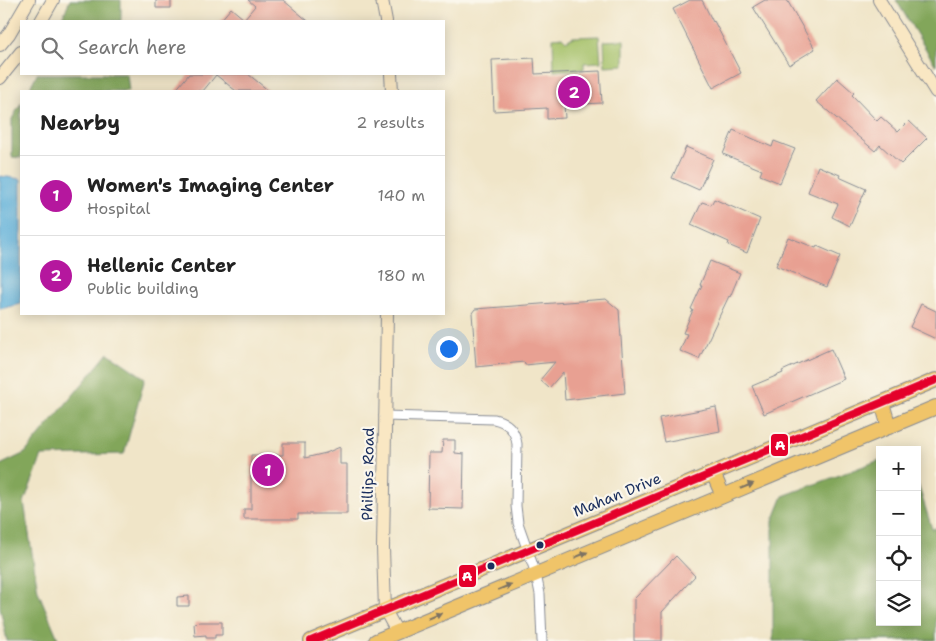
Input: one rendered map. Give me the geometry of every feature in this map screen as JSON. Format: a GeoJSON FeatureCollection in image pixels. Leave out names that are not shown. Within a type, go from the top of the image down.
{"type":"FeatureCollection","features":[{"type":"Feature","properties":{"kind":"main road","name":"Mahan Drive"},"geometry":{"type":"LineString","coordinates":[[311,641],[936,380]]}},
{"type":"Feature","properties":{"kind":"main road"},"geometry":{"type":"LineString","coordinates":[[882,403],[889,427]]}},
{"type":"Feature","properties":{"kind":"main road"},"geometry":{"type":"LineString","coordinates":[[376,641],[936,407]]}},
{"type":"Feature","properties":{"kind":"main road"},"geometry":{"type":"LineString","coordinates":[[713,473],[723,496]]}},
{"type":"Feature","properties":{"kind":"street"},"geometry":{"type":"LineString","coordinates":[[0,46],[30,0]]}},
{"type":"Feature","properties":{"kind":"street"},"geometry":{"type":"LineString","coordinates":[[43,20],[53,0]]}},
{"type":"Feature","properties":{"kind":"street"},"geometry":{"type":"LineString","coordinates":[[382,0],[386,20]]}},
{"type":"Feature","properties":{"kind":"street"},"geometry":{"type":"LineString","coordinates":[[879,0],[936,92]]}},
{"type":"Feature","properties":{"kind":"street"},"geometry":{"type":"LineString","coordinates":[[0,78],[20,53]]}},
{"type":"Feature","properties":{"kind":"street"},"geometry":{"type":"LineString","coordinates":[[391,75],[392,90]]}},
{"type":"Feature","properties":{"kind":"street","name":"Phillips Road"},"geometry":{"type":"LineString","coordinates":[[387,315],[383,548],[385,610],[397,632]]}},
{"type":"Feature","properties":{"kind":"street"},"geometry":{"type":"LineString","coordinates":[[384,416],[494,419],[507,424],[515,436],[517,444],[516,506],[518,523],[536,574],[542,604],[542,641]]}},
{"type":"Feature","properties":{"kind":"green space"},"geometry":{"type":"Polygon","coordinates":[[[70,0],[121,0],[121,20],[61,20],[70,0]]]}},
{"type":"Feature","properties":{"kind":"green space"},"geometry":{"type":"Polygon","coordinates":[[[896,0],[936,0],[936,66],[896,0]]]}},
{"type":"Feature","properties":{"kind":"green space"},"geometry":{"type":"Polygon","coordinates":[[[599,36],[601,62],[584,63],[584,69],[554,71],[553,38],[562,37],[566,41],[573,37],[599,36]]]}},
{"type":"Feature","properties":{"kind":"green space"},"geometry":{"type":"Polygon","coordinates":[[[624,40],[624,65],[605,66],[604,41],[624,40]]]}},
{"type":"Feature","properties":{"kind":"green space"},"geometry":{"type":"Polygon","coordinates":[[[36,75],[127,75],[129,90],[29,90],[36,75]]]}},
{"type":"Feature","properties":{"kind":"green space"},"geometry":{"type":"Polygon","coordinates":[[[20,105],[20,158],[12,157],[12,119],[20,105]]]}},
{"type":"Feature","properties":{"kind":"green space"},"geometry":{"type":"Polygon","coordinates":[[[108,353],[145,378],[124,454],[42,456],[24,502],[38,591],[59,641],[7,641],[0,607],[0,465],[25,453],[108,353]]]}},
{"type":"Feature","properties":{"kind":"green space"},"geometry":{"type":"Polygon","coordinates":[[[876,461],[876,626],[921,626],[921,494],[932,529],[936,528],[936,640],[773,641],[773,521],[783,496],[876,461]]]}},
{"type":"Feature","properties":{"kind":"water"},"geometry":{"type":"Polygon","coordinates":[[[0,176],[20,179],[20,304],[0,309],[0,176]]]}},
{"type":"Feature","properties":{"kind":"building"},"geometry":{"type":"Polygon","coordinates":[[[156,0],[171,0],[171,8],[156,8],[156,0]]]}},
{"type":"Feature","properties":{"kind":"building"},"geometry":{"type":"Polygon","coordinates":[[[248,0],[283,0],[307,20],[221,20],[231,8],[244,19],[255,6],[248,0]]]}},
{"type":"Feature","properties":{"kind":"building"},"geometry":{"type":"Polygon","coordinates":[[[690,0],[702,0],[741,73],[713,88],[673,9],[690,0]]]}},
{"type":"Feature","properties":{"kind":"building"},"geometry":{"type":"Polygon","coordinates":[[[765,0],[787,0],[815,49],[789,65],[753,7],[765,0]]]}},
{"type":"Feature","properties":{"kind":"building"},"geometry":{"type":"Polygon","coordinates":[[[534,58],[535,74],[600,71],[602,103],[564,105],[565,118],[547,119],[547,108],[494,111],[492,60],[534,58]]]}},
{"type":"Feature","properties":{"kind":"building"},"geometry":{"type":"Polygon","coordinates":[[[188,75],[216,75],[204,90],[176,90],[188,75]]]}},
{"type":"Feature","properties":{"kind":"building"},"geometry":{"type":"Polygon","coordinates":[[[216,75],[249,75],[268,90],[235,90],[216,75]]]}},
{"type":"Feature","properties":{"kind":"building"},"geometry":{"type":"Polygon","coordinates":[[[837,78],[854,93],[852,95],[877,121],[881,117],[898,132],[909,121],[927,138],[901,164],[880,145],[875,151],[816,101],[837,78]]]}},
{"type":"Feature","properties":{"kind":"building"},"geometry":{"type":"Polygon","coordinates":[[[733,130],[772,147],[774,141],[795,149],[780,183],[760,175],[762,170],[723,154],[733,130]]]}},
{"type":"Feature","properties":{"kind":"building"},"geometry":{"type":"Polygon","coordinates":[[[686,147],[713,159],[699,190],[672,178],[686,147]]]}},
{"type":"Feature","properties":{"kind":"building"},"geometry":{"type":"Polygon","coordinates":[[[818,166],[866,189],[850,226],[832,217],[838,204],[808,192],[818,166]]]}},
{"type":"Feature","properties":{"kind":"building"},"geometry":{"type":"Polygon","coordinates":[[[714,199],[760,219],[747,253],[728,245],[729,242],[691,225],[702,202],[711,205],[714,199]]]}},
{"type":"Feature","properties":{"kind":"building"},"geometry":{"type":"Polygon","coordinates":[[[788,237],[840,256],[827,287],[776,266],[788,237]]]}},
{"type":"Feature","properties":{"kind":"building"},"geometry":{"type":"Polygon","coordinates":[[[710,261],[740,273],[699,359],[680,351],[687,334],[683,333],[693,310],[691,309],[710,261]]]}},
{"type":"Feature","properties":{"kind":"building"},"geometry":{"type":"Polygon","coordinates":[[[606,299],[619,310],[625,393],[565,400],[563,372],[549,388],[540,380],[555,362],[525,365],[524,362],[476,367],[472,313],[475,309],[606,299]]]}},
{"type":"Feature","properties":{"kind":"building"},"geometry":{"type":"Polygon","coordinates":[[[921,304],[936,311],[936,339],[910,327],[921,304]]]}},
{"type":"Feature","properties":{"kind":"building"},"geometry":{"type":"Polygon","coordinates":[[[831,349],[844,379],[764,414],[752,386],[831,349]]]}},
{"type":"Feature","properties":{"kind":"building"},"geometry":{"type":"Polygon","coordinates":[[[716,407],[720,431],[664,442],[659,418],[716,407]]]}},
{"type":"Feature","properties":{"kind":"building"},"geometry":{"type":"Polygon","coordinates":[[[443,440],[455,440],[455,453],[464,454],[463,509],[428,508],[429,453],[442,453],[443,440]]]}},
{"type":"Feature","properties":{"kind":"building"},"geometry":{"type":"Polygon","coordinates":[[[283,443],[305,443],[305,458],[326,453],[340,447],[340,464],[347,464],[347,514],[298,514],[298,519],[244,519],[244,509],[251,509],[251,455],[283,455],[283,443]]]}},
{"type":"Feature","properties":{"kind":"building"},"geometry":{"type":"Polygon","coordinates":[[[676,556],[695,576],[662,612],[662,641],[634,641],[634,599],[676,556]]]}},
{"type":"Feature","properties":{"kind":"building"},"geometry":{"type":"Polygon","coordinates":[[[189,596],[189,606],[177,606],[177,597],[189,596]]]}},
{"type":"Feature","properties":{"kind":"building"},"geometry":{"type":"Polygon","coordinates":[[[222,622],[222,635],[215,635],[215,638],[206,638],[206,635],[195,636],[194,623],[222,622]]]}},
{"type":"Feature","properties":{"kind":"transit line","name":"A"},"geometry":{"type":"LineString","coordinates":[[311,641],[936,380]]}},
{"type":"Feature","properties":{"kind":"place","name":"Hellenic Center"},"geometry":{"type":"Point","coordinates":[574,92]}},
{"type":"Feature","properties":{"kind":"place","name":"Women's Imaging Center"},"geometry":{"type":"Point","coordinates":[268,470]}}]}
